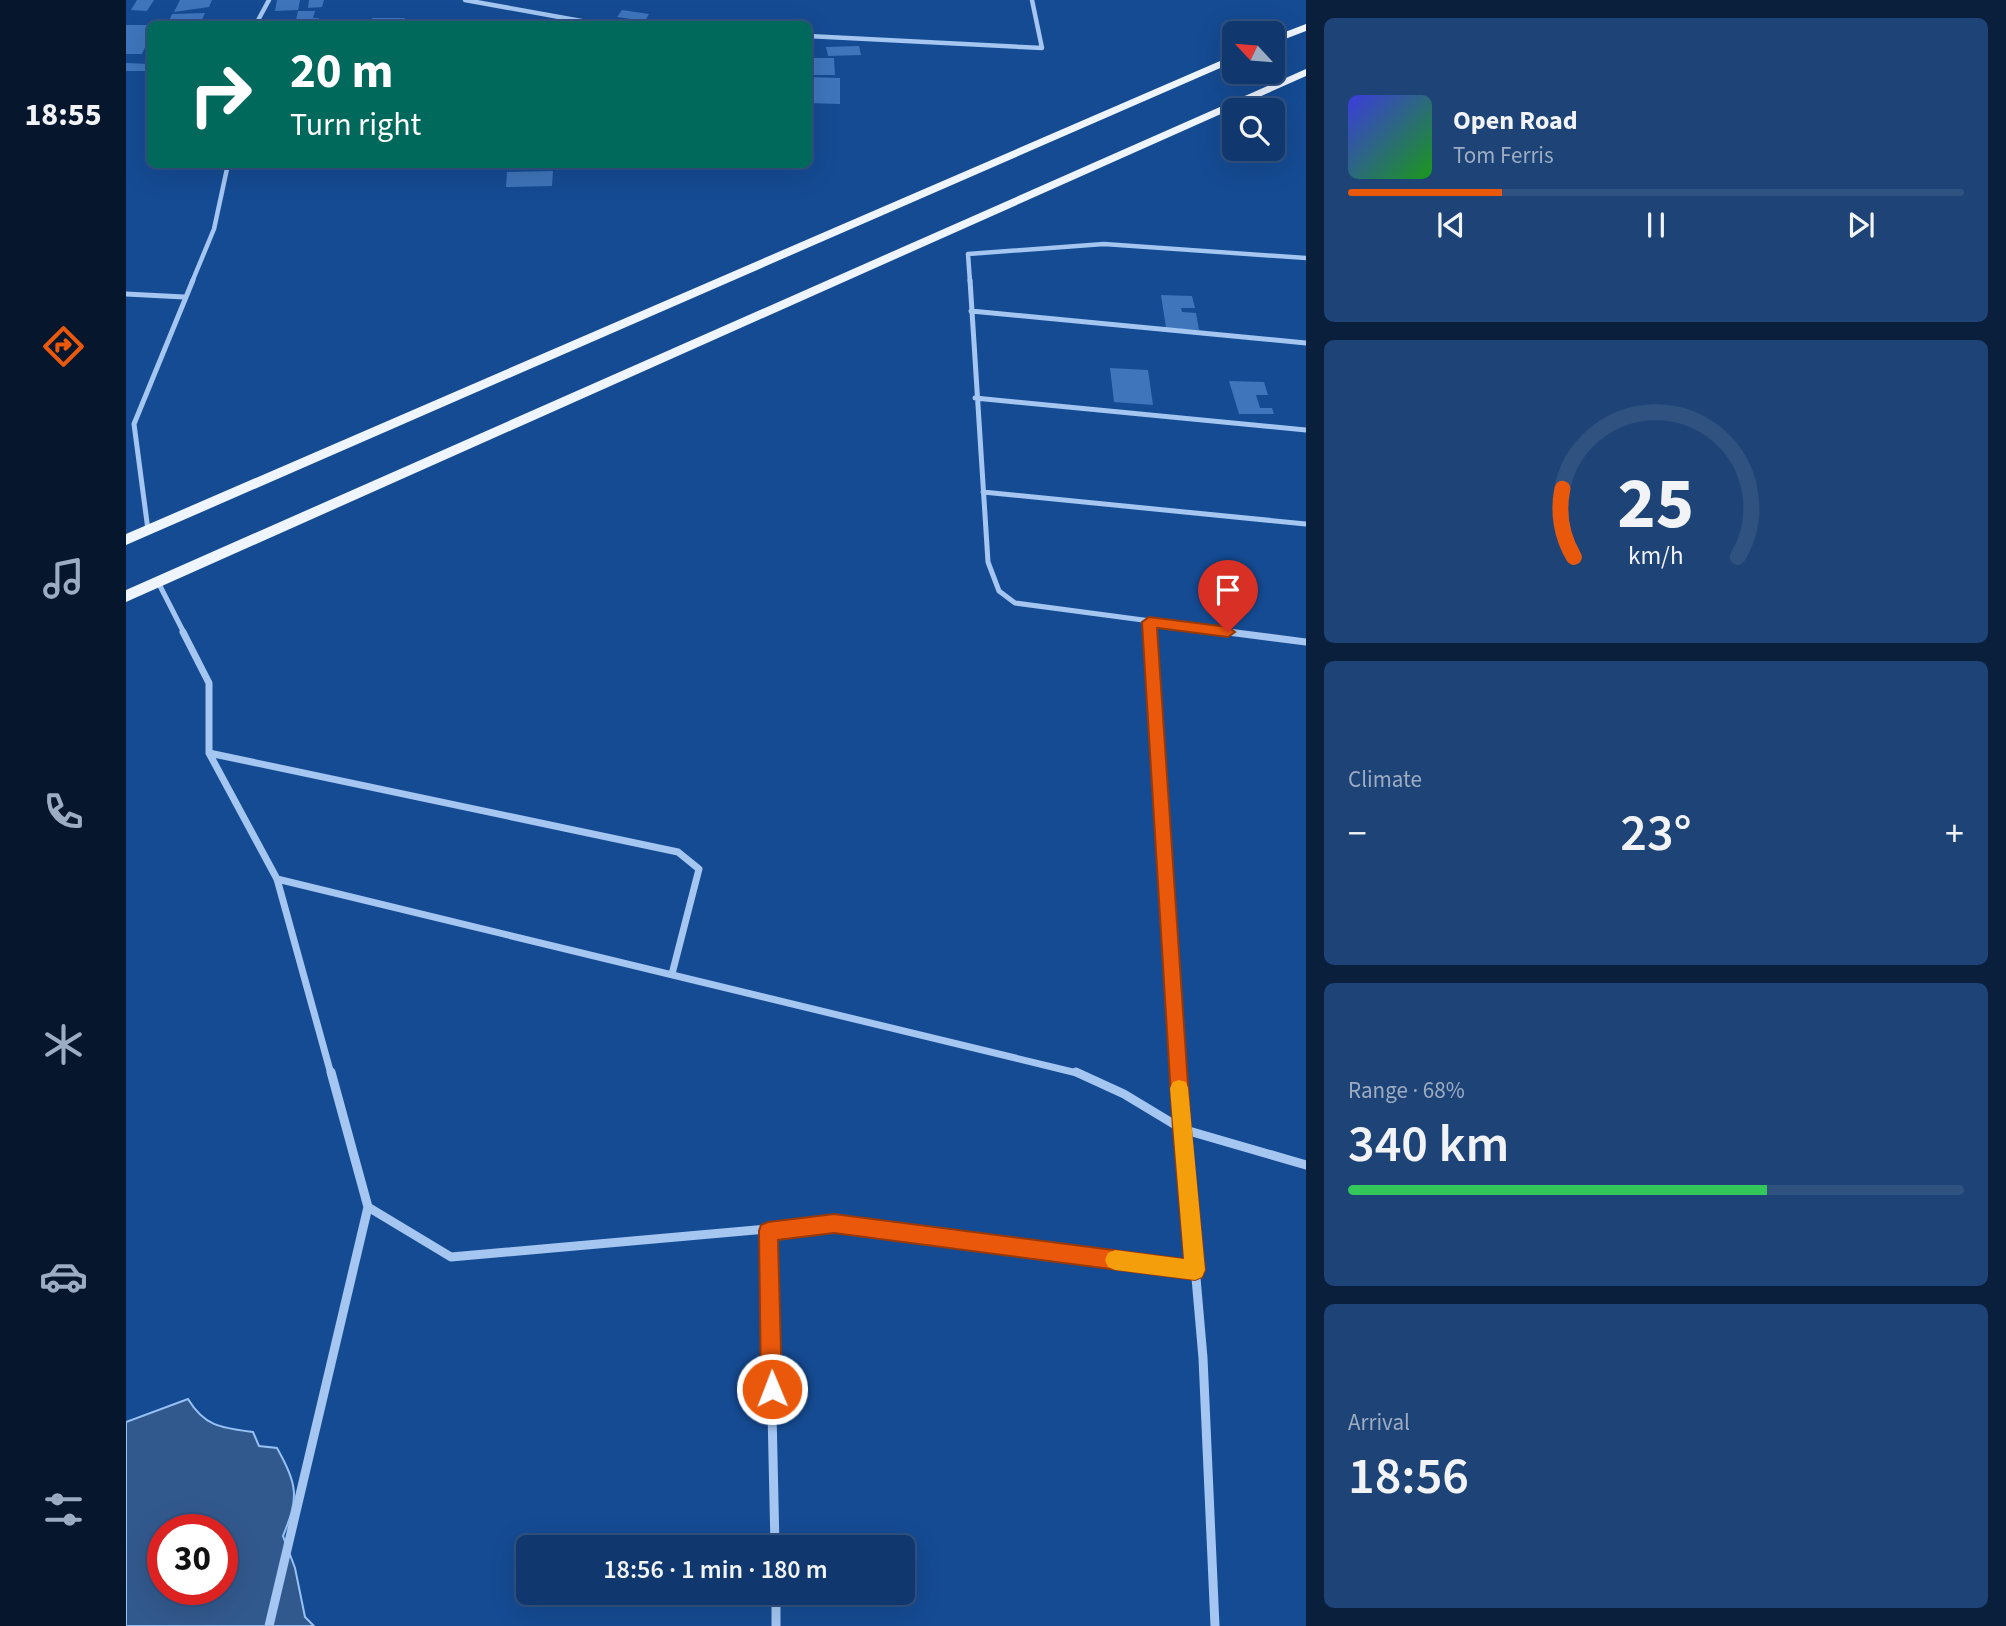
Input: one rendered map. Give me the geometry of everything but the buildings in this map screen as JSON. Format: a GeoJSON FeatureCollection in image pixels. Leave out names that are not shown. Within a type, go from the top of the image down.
{"type":"FeatureCollection","features":[{"type":"Feature","properties":{"kind":"main road"},"geometry":{"type":"LineString","coordinates":[[1285,35],[1306,26]]}},
{"type":"Feature","properties":{"kind":"main road"},"geometry":{"type":"LineString","coordinates":[[126,540],[1222,63]]}},
{"type":"Feature","properties":{"kind":"main road"},"geometry":{"type":"LineString","coordinates":[[126,596],[1306,72]]}},
{"type":"Feature","properties":{"kind":"street"},"geometry":{"type":"LineString","coordinates":[[258,21],[269,0]]}},
{"type":"Feature","properties":{"kind":"street"},"geometry":{"type":"LineString","coordinates":[[465,0],[581,21]]}},
{"type":"Feature","properties":{"kind":"street"},"geometry":{"type":"LineString","coordinates":[[812,36],[1042,48],[1031,0]]}},
{"type":"Feature","properties":{"kind":"street"},"geometry":{"type":"LineString","coordinates":[[148,530],[134,424],[214,229],[227,168]]}},
{"type":"Feature","properties":{"kind":"street"},"geometry":{"type":"LineString","coordinates":[[1306,258],[1104,244],[968,254],[975,398],[988,562],[999,591],[1015,604],[1306,642]]}},
{"type":"Feature","properties":{"kind":"street"},"geometry":{"type":"LineString","coordinates":[[126,294],[184,297]]}},
{"type":"Feature","properties":{"kind":"street"},"geometry":{"type":"LineString","coordinates":[[971,311],[1306,343]]}},
{"type":"Feature","properties":{"kind":"street"},"geometry":{"type":"LineString","coordinates":[[975,398],[1306,430]]}},
{"type":"Feature","properties":{"kind":"street"},"geometry":{"type":"LineString","coordinates":[[983,492],[1306,524]]}},
{"type":"Feature","properties":{"kind":"street"},"geometry":{"type":"LineString","coordinates":[[158,582],[209,683],[209,752],[277,879],[368,1207],[269,1626]]}},
{"type":"Feature","properties":{"kind":"street"},"geometry":{"type":"LineString","coordinates":[[1149,622],[1182,1129],[1203,1358],[1215,1626]]}},
{"type":"Feature","properties":{"kind":"street"},"geometry":{"type":"LineString","coordinates":[[209,752],[678,852],[699,869],[672,974]]}},
{"type":"Feature","properties":{"kind":"street"},"geometry":{"type":"LineString","coordinates":[[277,879],[1078,1073],[1124,1094],[1182,1129],[1306,1165]]}},
{"type":"Feature","properties":{"kind":"street"},"geometry":{"type":"LineString","coordinates":[[368,1207],[451,1257],[768,1231],[834,1223],[1195,1270]]}},
{"type":"Feature","properties":{"kind":"street"},"geometry":{"type":"LineString","coordinates":[[768,1231],[775,1535]]}},
{"type":"Feature","properties":{"kind":"street"},"geometry":{"type":"LineString","coordinates":[[776,1605],[776,1626]]}},
{"type":"Feature","properties":{"kind":"water"},"geometry":{"type":"Polygon","coordinates":[[[188,1399],[201,1415],[215,1425],[253,1432],[259,1446],[277,1448],[289,1472],[294,1492],[292,1511],[283,1536],[295,1568],[305,1617],[314,1626],[126,1626],[126,1422],[188,1399]]]}},
{"type":"Feature","properties":{"kind":"slow traffic"},"geometry":{"type":"LineString","coordinates":[[1115,1260],[1195,1270],[1179,1088]]}},
{"type":"Feature","properties":{"kind":"route"},"geometry":{"type":"LineString","coordinates":[[772,1389],[768,1231],[834,1223],[1195,1270],[1182,1129],[1149,622],[1228,632]]}}]}
